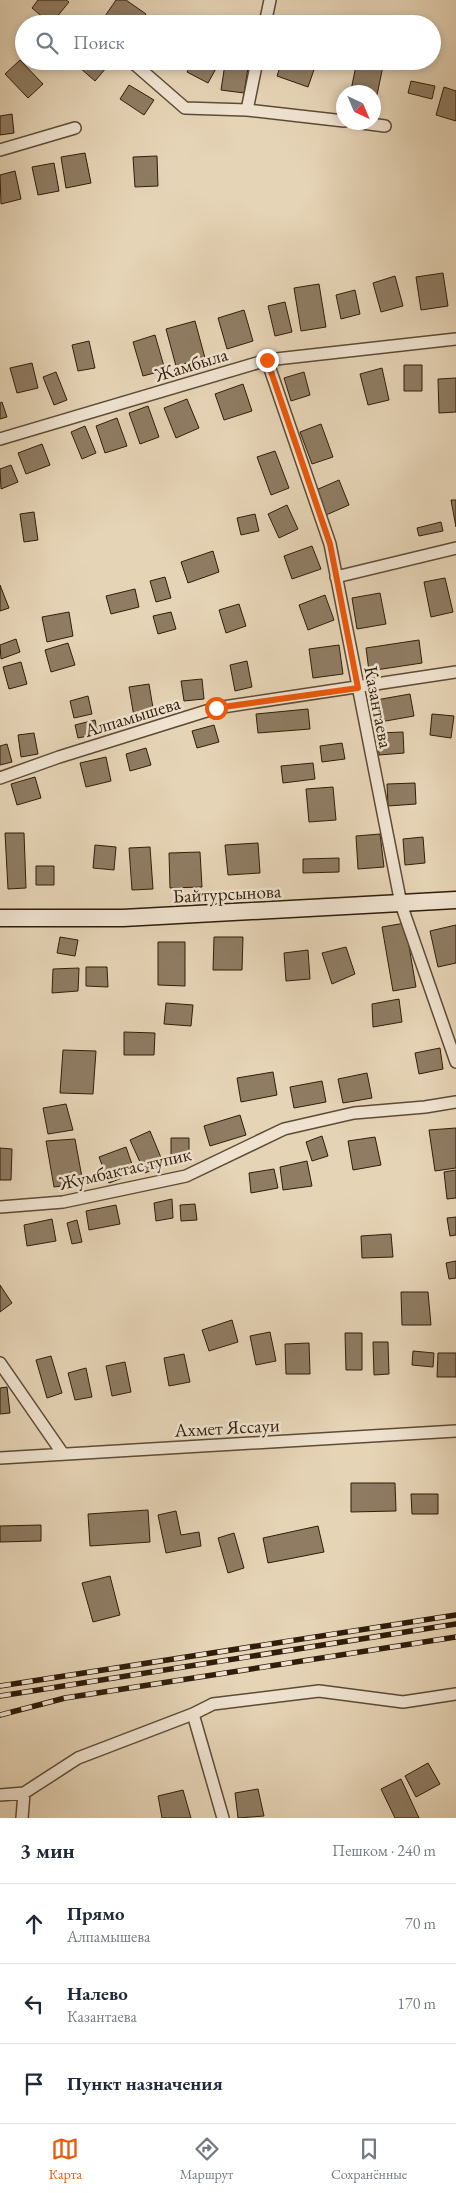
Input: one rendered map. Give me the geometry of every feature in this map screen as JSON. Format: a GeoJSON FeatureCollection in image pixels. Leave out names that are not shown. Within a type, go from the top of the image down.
{"type":"FeatureCollection","features":[{"type":"Feature","properties":{"kind":"main road","name":"Байтурсынова"},"geometry":{"type":"LineString","coordinates":[[0,918],[123,918],[456,900]]}},
{"type":"Feature","properties":{"kind":"street"},"geometry":{"type":"LineString","coordinates":[[267,15],[270,0]]}},
{"type":"Feature","properties":{"kind":"street"},"geometry":{"type":"LineString","coordinates":[[141,70],[185,108],[246,110],[336,120]]}},
{"type":"Feature","properties":{"kind":"street"},"geometry":{"type":"LineString","coordinates":[[246,110],[255,70]]}},
{"type":"Feature","properties":{"kind":"street"},"geometry":{"type":"LineString","coordinates":[[381,125],[385,126]]}},
{"type":"Feature","properties":{"kind":"street"},"geometry":{"type":"LineString","coordinates":[[0,150],[75,128]]}},
{"type":"Feature","properties":{"kind":"street","name":"Жамбыла"},"geometry":{"type":"LineString","coordinates":[[0,439],[267,360],[456,340]]}},
{"type":"Feature","properties":{"kind":"street","name":"Казантаева"},"geometry":{"type":"LineString","coordinates":[[267,360],[330,544],[402,904],[456,1062]]}},
{"type":"Feature","properties":{"kind":"street"},"geometry":{"type":"LineString","coordinates":[[336,576],[456,548]]}},
{"type":"Feature","properties":{"kind":"street","name":"Алпамышева"},"geometry":{"type":"LineString","coordinates":[[0,778],[59,757],[216,708],[456,672]]}},
{"type":"Feature","properties":{"kind":"street","name":"Жумбактас тупик"},"geometry":{"type":"LineString","coordinates":[[0,1207],[63,1202],[186,1176],[284,1129],[354,1113],[425,1107],[456,1102]]}},
{"type":"Feature","properties":{"kind":"street"},"geometry":{"type":"LineString","coordinates":[[0,1363],[63,1454]]}},
{"type":"Feature","properties":{"kind":"street","name":"Ахмет Яссауи"},"geometry":{"type":"LineString","coordinates":[[0,1458],[456,1432]]}},
{"type":"Feature","properties":{"kind":"street"},"geometry":{"type":"LineString","coordinates":[[0,1796],[24,1793],[78,1758],[193,1714],[213,1704],[319,1691],[402,1702],[456,1694]]}},
{"type":"Feature","properties":{"kind":"street"},"geometry":{"type":"LineString","coordinates":[[193,1714],[224,1818]]}},
{"type":"Feature","properties":{"kind":"street"},"geometry":{"type":"LineString","coordinates":[[22,1818],[24,1793]]}},
{"type":"Feature","properties":{"kind":"building"},"geometry":{"type":"Polygon","coordinates":[[[38,0],[66,0],[69,2],[58,15],[40,15],[32,8],[38,0]]]}},
{"type":"Feature","properties":{"kind":"building"},"geometry":{"type":"Polygon","coordinates":[[[116,0],[126,0],[146,14],[145,15],[106,15],[116,0]]]}},
{"type":"Feature","properties":{"kind":"building"},"geometry":{"type":"Polygon","coordinates":[[[15,65],[15,70],[30,70],[43,84],[28,98],[5,74],[15,65]]]}},
{"type":"Feature","properties":{"kind":"building"},"geometry":{"type":"Polygon","coordinates":[[[82,70],[104,70],[95,81],[82,70]]]}},
{"type":"Feature","properties":{"kind":"building"},"geometry":{"type":"Polygon","coordinates":[[[188,70],[215,70],[208,83],[187,72],[188,70]]]}},
{"type":"Feature","properties":{"kind":"building"},"geometry":{"type":"Polygon","coordinates":[[[224,70],[248,70],[244,93],[221,90],[224,70]]]}},
{"type":"Feature","properties":{"kind":"building"},"geometry":{"type":"Polygon","coordinates":[[[279,70],[314,70],[308,87],[277,76],[279,70]]]}},
{"type":"Feature","properties":{"kind":"building"},"geometry":{"type":"Polygon","coordinates":[[[355,70],[382,70],[379,85],[352,85],[355,70]]]}},
{"type":"Feature","properties":{"kind":"building"},"geometry":{"type":"Polygon","coordinates":[[[411,81],[435,86],[432,99],[408,93],[411,81]]]}},
{"type":"Feature","properties":{"kind":"building"},"geometry":{"type":"Polygon","coordinates":[[[129,85],[154,100],[144,115],[120,99],[129,85]]]}},
{"type":"Feature","properties":{"kind":"building"},"geometry":{"type":"Polygon","coordinates":[[[444,87],[456,91],[456,121],[436,115],[444,87]]]}},
{"type":"Feature","properties":{"kind":"building"},"geometry":{"type":"Polygon","coordinates":[[[12,114],[14,133],[0,135],[0,116],[12,114]]]}},
{"type":"Feature","properties":{"kind":"building"},"geometry":{"type":"Polygon","coordinates":[[[85,153],[91,183],[66,188],[61,157],[85,153]]]}},
{"type":"Feature","properties":{"kind":"building"},"geometry":{"type":"Polygon","coordinates":[[[157,156],[158,186],[135,187],[133,157],[157,156]]]}},
{"type":"Feature","properties":{"kind":"building"},"geometry":{"type":"Polygon","coordinates":[[[54,163],[59,191],[38,195],[32,167],[54,163]]]}},
{"type":"Feature","properties":{"kind":"building"},"geometry":{"type":"Polygon","coordinates":[[[15,171],[21,199],[1,204],[0,175],[15,171]]]}},
{"type":"Feature","properties":{"kind":"building"},"geometry":{"type":"Polygon","coordinates":[[[443,273],[448,306],[421,310],[416,277],[443,273]]]}},
{"type":"Feature","properties":{"kind":"building"},"geometry":{"type":"Polygon","coordinates":[[[395,276],[403,306],[381,312],[373,283],[395,276]]]}},
{"type":"Feature","properties":{"kind":"building"},"geometry":{"type":"Polygon","coordinates":[[[319,284],[326,327],[301,331],[294,288],[319,284]]]}},
{"type":"Feature","properties":{"kind":"building"},"geometry":{"type":"Polygon","coordinates":[[[355,290],[360,314],[341,319],[336,295],[355,290]]]}},
{"type":"Feature","properties":{"kind":"building"},"geometry":{"type":"Polygon","coordinates":[[[285,302],[292,332],[275,336],[268,306],[285,302]]]}},
{"type":"Feature","properties":{"kind":"building"},"geometry":{"type":"Polygon","coordinates":[[[244,310],[253,341],[227,349],[218,318],[244,310]]]}},
{"type":"Feature","properties":{"kind":"building"},"geometry":{"type":"Polygon","coordinates":[[[195,321],[205,358],[176,366],[166,329],[195,321]]]}},
{"type":"Feature","properties":{"kind":"building"},"geometry":{"type":"Polygon","coordinates":[[[155,335],[165,370],[143,376],[133,342],[155,335]]]}},
{"type":"Feature","properties":{"kind":"building"},"geometry":{"type":"Polygon","coordinates":[[[89,341],[95,368],[78,371],[72,345],[89,341]]]}},
{"type":"Feature","properties":{"kind":"building"},"geometry":{"type":"Polygon","coordinates":[[[32,363],[38,388],[17,393],[10,368],[32,363]]]}},
{"type":"Feature","properties":{"kind":"building"},"geometry":{"type":"Polygon","coordinates":[[[404,365],[422,365],[422,391],[404,391],[404,365]]]}},
{"type":"Feature","properties":{"kind":"building"},"geometry":{"type":"Polygon","coordinates":[[[382,368],[389,400],[368,405],[360,374],[382,368]]]}},
{"type":"Feature","properties":{"kind":"building"},"geometry":{"type":"Polygon","coordinates":[[[56,372],[67,400],[54,405],[43,377],[56,372]]]}},
{"type":"Feature","properties":{"kind":"building"},"geometry":{"type":"Polygon","coordinates":[[[304,372],[310,395],[291,401],[284,378],[304,372]]]}},
{"type":"Feature","properties":{"kind":"building"},"geometry":{"type":"Polygon","coordinates":[[[456,378],[456,412],[439,413],[438,379],[456,378]]]}},
{"type":"Feature","properties":{"kind":"building"},"geometry":{"type":"Polygon","coordinates":[[[243,384],[252,411],[224,420],[215,394],[243,384]]]}},
{"type":"Feature","properties":{"kind":"building"},"geometry":{"type":"Polygon","coordinates":[[[187,399],[199,428],[176,438],[164,408],[187,399]]]}},
{"type":"Feature","properties":{"kind":"building"},"geometry":{"type":"Polygon","coordinates":[[[2,402],[7,417],[0,419],[0,403],[2,402]]]}},
{"type":"Feature","properties":{"kind":"building"},"geometry":{"type":"Polygon","coordinates":[[[148,406],[159,437],[140,444],[129,413],[148,406]]]}},
{"type":"Feature","properties":{"kind":"building"},"geometry":{"type":"Polygon","coordinates":[[[117,418],[127,446],[105,453],[96,426],[117,418]]]}},
{"type":"Feature","properties":{"kind":"building"},"geometry":{"type":"Polygon","coordinates":[[[321,424],[333,457],[312,464],[300,432],[321,424]]]}},
{"type":"Feature","properties":{"kind":"building"},"geometry":{"type":"Polygon","coordinates":[[[85,426],[96,453],[82,459],[71,432],[85,426]]]}},
{"type":"Feature","properties":{"kind":"building"},"geometry":{"type":"Polygon","coordinates":[[[42,444],[50,465],[26,474],[18,453],[42,444]]]}},
{"type":"Feature","properties":{"kind":"building"},"geometry":{"type":"Polygon","coordinates":[[[275,451],[289,488],[271,495],[257,457],[275,451]]]}},
{"type":"Feature","properties":{"kind":"building"},"geometry":{"type":"Polygon","coordinates":[[[11,465],[18,482],[1,489],[0,469],[11,465]]]}},
{"type":"Feature","properties":{"kind":"building"},"geometry":{"type":"Polygon","coordinates":[[[339,480],[349,505],[326,515],[316,490],[339,480]]]}},
{"type":"Feature","properties":{"kind":"building"},"geometry":{"type":"Polygon","coordinates":[[[451,500],[456,500],[456,527],[451,500]]]}},
{"type":"Feature","properties":{"kind":"building"},"geometry":{"type":"Polygon","coordinates":[[[287,505],[298,529],[279,538],[268,514],[287,505]]]}},
{"type":"Feature","properties":{"kind":"building"},"geometry":{"type":"Polygon","coordinates":[[[34,512],[38,540],[24,542],[20,514],[34,512]]]}},
{"type":"Feature","properties":{"kind":"building"},"geometry":{"type":"Polygon","coordinates":[[[255,514],[259,531],[241,535],[237,518],[255,514]]]}},
{"type":"Feature","properties":{"kind":"building"},"geometry":{"type":"Polygon","coordinates":[[[441,522],[443,531],[419,536],[417,528],[441,522]]]}},
{"type":"Feature","properties":{"kind":"building"},"geometry":{"type":"Polygon","coordinates":[[[312,546],[321,569],[292,579],[284,556],[312,546]]]}},
{"type":"Feature","properties":{"kind":"building"},"geometry":{"type":"Polygon","coordinates":[[[213,551],[219,572],[188,583],[181,562],[213,551]]]}},
{"type":"Feature","properties":{"kind":"building"},"geometry":{"type":"Polygon","coordinates":[[[165,577],[171,598],[156,602],[150,581],[165,577]]]}},
{"type":"Feature","properties":{"kind":"building"},"geometry":{"type":"Polygon","coordinates":[[[445,578],[453,612],[431,617],[424,582],[445,578]]]}},
{"type":"Feature","properties":{"kind":"building"},"geometry":{"type":"Polygon","coordinates":[[[0,585],[9,608],[0,611],[0,585]]]}},
{"type":"Feature","properties":{"kind":"building"},"geometry":{"type":"Polygon","coordinates":[[[135,589],[139,607],[111,614],[106,596],[135,589]]]}},
{"type":"Feature","properties":{"kind":"building"},"geometry":{"type":"Polygon","coordinates":[[[380,593],[386,624],[357,629],[352,598],[380,593]]]}},
{"type":"Feature","properties":{"kind":"building"},"geometry":{"type":"Polygon","coordinates":[[[325,595],[334,620],[308,630],[299,605],[325,595]]]}},
{"type":"Feature","properties":{"kind":"building"},"geometry":{"type":"Polygon","coordinates":[[[239,604],[246,626],[226,633],[219,610],[239,604]]]}},
{"type":"Feature","properties":{"kind":"building"},"geometry":{"type":"Polygon","coordinates":[[[69,612],[73,636],[47,642],[42,617],[69,612]]]}},
{"type":"Feature","properties":{"kind":"building"},"geometry":{"type":"Polygon","coordinates":[[[171,612],[176,629],[158,634],[153,616],[171,612]]]}},
{"type":"Feature","properties":{"kind":"building"},"geometry":{"type":"Polygon","coordinates":[[[16,639],[20,652],[1,659],[0,645],[16,639]]]}},
{"type":"Feature","properties":{"kind":"building"},"geometry":{"type":"Polygon","coordinates":[[[419,640],[422,663],[369,671],[366,648],[419,640]]]}},
{"type":"Feature","properties":{"kind":"building"},"geometry":{"type":"Polygon","coordinates":[[[68,643],[75,665],[51,672],[45,650],[68,643]]]}},
{"type":"Feature","properties":{"kind":"building"},"geometry":{"type":"Polygon","coordinates":[[[339,645],[343,674],[313,678],[309,649],[339,645]]]}},
{"type":"Feature","properties":{"kind":"building"},"geometry":{"type":"Polygon","coordinates":[[[247,661],[252,687],[235,691],[230,665],[247,661]]]}},
{"type":"Feature","properties":{"kind":"building"},"geometry":{"type":"Polygon","coordinates":[[[21,662],[27,684],[9,689],[3,667],[21,662]]]}},
{"type":"Feature","properties":{"kind":"building"},"geometry":{"type":"Polygon","coordinates":[[[202,679],[204,699],[184,701],[181,681],[202,679]]]}},
{"type":"Feature","properties":{"kind":"building"},"geometry":{"type":"Polygon","coordinates":[[[149,684],[154,714],[134,717],[129,687],[149,684]]]}},
{"type":"Feature","properties":{"kind":"building"},"geometry":{"type":"Polygon","coordinates":[[[410,694],[414,716],[380,722],[376,700],[410,694]]]}},
{"type":"Feature","properties":{"kind":"building"},"geometry":{"type":"Polygon","coordinates":[[[88,696],[92,714],[74,718],[70,701],[88,696]]]}},
{"type":"Feature","properties":{"kind":"building"},"geometry":{"type":"Polygon","coordinates":[[[308,709],[310,729],[258,733],[256,714],[308,709]]]}},
{"type":"Feature","properties":{"kind":"building"},"geometry":{"type":"Polygon","coordinates":[[[432,714],[454,716],[451,738],[430,735],[432,714]]]}},
{"type":"Feature","properties":{"kind":"building"},"geometry":{"type":"Polygon","coordinates":[[[95,720],[98,734],[78,738],[75,725],[95,720]]]}},
{"type":"Feature","properties":{"kind":"building"},"geometry":{"type":"Polygon","coordinates":[[[214,725],[219,742],[197,748],[192,731],[214,725]]]}},
{"type":"Feature","properties":{"kind":"building"},"geometry":{"type":"Polygon","coordinates":[[[403,732],[404,753],[379,755],[378,733],[403,732]]]}},
{"type":"Feature","properties":{"kind":"building"},"geometry":{"type":"Polygon","coordinates":[[[34,733],[38,754],[21,757],[18,735],[34,733]]]}},
{"type":"Feature","properties":{"kind":"building"},"geometry":{"type":"Polygon","coordinates":[[[342,743],[345,759],[322,762],[320,746],[342,743]]]}},
{"type":"Feature","properties":{"kind":"building"},"geometry":{"type":"Polygon","coordinates":[[[7,744],[12,762],[0,765],[0,746],[7,744]]]}},
{"type":"Feature","properties":{"kind":"building"},"geometry":{"type":"Polygon","coordinates":[[[146,748],[151,765],[130,771],[126,754],[146,748]]]}},
{"type":"Feature","properties":{"kind":"building"},"geometry":{"type":"Polygon","coordinates":[[[106,757],[111,781],[86,787],[80,763],[106,757]]]}},
{"type":"Feature","properties":{"kind":"building"},"geometry":{"type":"Polygon","coordinates":[[[313,763],[315,779],[283,783],[281,766],[313,763]]]}},
{"type":"Feature","properties":{"kind":"building"},"geometry":{"type":"Polygon","coordinates":[[[35,777],[41,798],[17,805],[11,784],[35,777]]]}},
{"type":"Feature","properties":{"kind":"building"},"geometry":{"type":"Polygon","coordinates":[[[415,783],[416,804],[388,806],[387,784],[415,783]]]}},
{"type":"Feature","properties":{"kind":"building"},"geometry":{"type":"Polygon","coordinates":[[[333,787],[336,820],[309,822],[306,789],[333,787]]]}},
{"type":"Feature","properties":{"kind":"building"},"geometry":{"type":"Polygon","coordinates":[[[5,833],[24,833],[26,888],[8,889],[5,833]]]}},
{"type":"Feature","properties":{"kind":"building"},"geometry":{"type":"Polygon","coordinates":[[[380,834],[384,867],[358,869],[356,836],[380,834]]]}},
{"type":"Feature","properties":{"kind":"building"},"geometry":{"type":"Polygon","coordinates":[[[423,837],[425,863],[405,865],[403,839],[423,837]]]}},
{"type":"Feature","properties":{"kind":"building"},"geometry":{"type":"Polygon","coordinates":[[[258,843],[260,873],[228,875],[225,845],[258,843]]]}},
{"type":"Feature","properties":{"kind":"building"},"geometry":{"type":"Polygon","coordinates":[[[95,845],[116,847],[114,870],[93,868],[95,845]]]}},
{"type":"Feature","properties":{"kind":"building"},"geometry":{"type":"Polygon","coordinates":[[[150,847],[153,889],[132,890],[129,848],[150,847]]]}},
{"type":"Feature","properties":{"kind":"building"},"geometry":{"type":"Polygon","coordinates":[[[200,852],[202,887],[170,888],[169,853],[200,852]]]}},
{"type":"Feature","properties":{"kind":"building"},"geometry":{"type":"Polygon","coordinates":[[[339,858],[339,872],[303,873],[303,859],[339,858]]]}},
{"type":"Feature","properties":{"kind":"building"},"geometry":{"type":"Polygon","coordinates":[[[36,866],[54,866],[54,885],[36,885],[36,866]]]}},
{"type":"Feature","properties":{"kind":"building"},"geometry":{"type":"Polygon","coordinates":[[[405,923],[416,987],[393,991],[382,927],[405,923]]]}},
{"type":"Feature","properties":{"kind":"building"},"geometry":{"type":"Polygon","coordinates":[[[456,925],[456,963],[438,967],[430,931],[456,925]]]}},
{"type":"Feature","properties":{"kind":"building"},"geometry":{"type":"Polygon","coordinates":[[[60,937],[78,940],[75,956],[57,953],[60,937]]]}},
{"type":"Feature","properties":{"kind":"building"},"geometry":{"type":"Polygon","coordinates":[[[214,937],[243,937],[242,970],[213,970],[214,937]]]}},
{"type":"Feature","properties":{"kind":"building"},"geometry":{"type":"Polygon","coordinates":[[[158,942],[185,942],[185,986],[158,985],[158,942]]]}},
{"type":"Feature","properties":{"kind":"building"},"geometry":{"type":"Polygon","coordinates":[[[346,947],[355,974],[332,984],[322,953],[346,947]]]}},
{"type":"Feature","properties":{"kind":"building"},"geometry":{"type":"Polygon","coordinates":[[[308,950],[310,979],[286,981],[284,953],[308,950]]]}},
{"type":"Feature","properties":{"kind":"building"},"geometry":{"type":"Polygon","coordinates":[[[86,967],[107,967],[108,987],[86,986],[86,967]]]}},
{"type":"Feature","properties":{"kind":"building"},"geometry":{"type":"Polygon","coordinates":[[[79,968],[78,991],[52,993],[53,969],[79,968]]]}},
{"type":"Feature","properties":{"kind":"building"},"geometry":{"type":"Polygon","coordinates":[[[399,999],[402,1022],[373,1027],[372,1004],[399,999]]]}},
{"type":"Feature","properties":{"kind":"building"},"geometry":{"type":"Polygon","coordinates":[[[166,1003],[193,1005],[191,1026],[164,1024],[166,1003]]]}},
{"type":"Feature","properties":{"kind":"building"},"geometry":{"type":"Polygon","coordinates":[[[124,1032],[155,1033],[154,1055],[124,1055],[124,1032]]]}},
{"type":"Feature","properties":{"kind":"building"},"geometry":{"type":"Polygon","coordinates":[[[440,1048],[443,1069],[419,1074],[415,1053],[440,1048]]]}},
{"type":"Feature","properties":{"kind":"building"},"geometry":{"type":"Polygon","coordinates":[[[63,1050],[96,1051],[93,1094],[60,1093],[63,1050]]]}},
{"type":"Feature","properties":{"kind":"building"},"geometry":{"type":"Polygon","coordinates":[[[273,1072],[277,1095],[241,1102],[237,1078],[273,1072]]]}},
{"type":"Feature","properties":{"kind":"building"},"geometry":{"type":"Polygon","coordinates":[[[367,1073],[372,1098],[343,1103],[338,1079],[367,1073]]]}},
{"type":"Feature","properties":{"kind":"building"},"geometry":{"type":"Polygon","coordinates":[[[322,1081],[326,1102],[294,1108],[290,1087],[322,1081]]]}},
{"type":"Feature","properties":{"kind":"building"},"geometry":{"type":"Polygon","coordinates":[[[66,1104],[73,1130],[48,1134],[43,1108],[66,1104]]]}},
{"type":"Feature","properties":{"kind":"building"},"geometry":{"type":"Polygon","coordinates":[[[240,1115],[246,1135],[210,1146],[204,1126],[240,1115]]]}},
{"type":"Feature","properties":{"kind":"building"},"geometry":{"type":"Polygon","coordinates":[[[456,1128],[456,1168],[435,1171],[429,1130],[456,1128]]]}},
{"type":"Feature","properties":{"kind":"building"},"geometry":{"type":"Polygon","coordinates":[[[150,1131],[164,1165],[145,1173],[130,1140],[150,1131]]]}},
{"type":"Feature","properties":{"kind":"building"},"geometry":{"type":"Polygon","coordinates":[[[322,1136],[328,1156],[312,1161],[306,1142],[322,1136]]]}},
{"type":"Feature","properties":{"kind":"building"},"geometry":{"type":"Polygon","coordinates":[[[375,1137],[381,1165],[353,1170],[348,1141],[375,1137]]]}},
{"type":"Feature","properties":{"kind":"building"},"geometry":{"type":"Polygon","coordinates":[[[171,1138],[189,1138],[189,1158],[171,1158],[171,1138]]]}},
{"type":"Feature","properties":{"kind":"building"},"geometry":{"type":"Polygon","coordinates":[[[75,1139],[83,1183],[54,1187],[46,1141],[75,1139]]]}},
{"type":"Feature","properties":{"kind":"building"},"geometry":{"type":"Polygon","coordinates":[[[126,1147],[135,1173],[109,1183],[99,1157],[126,1147]]]}},
{"type":"Feature","properties":{"kind":"building"},"geometry":{"type":"Polygon","coordinates":[[[0,1148],[12,1149],[11,1180],[0,1180],[0,1148]]]}},
{"type":"Feature","properties":{"kind":"building"},"geometry":{"type":"Polygon","coordinates":[[[307,1161],[312,1186],[283,1190],[280,1167],[307,1161]]]}},
{"type":"Feature","properties":{"kind":"building"},"geometry":{"type":"Polygon","coordinates":[[[274,1169],[278,1188],[251,1193],[249,1173],[274,1169]]]}},
{"type":"Feature","properties":{"kind":"building"},"geometry":{"type":"Polygon","coordinates":[[[456,1170],[456,1198],[447,1199],[444,1172],[456,1170]]]}},
{"type":"Feature","properties":{"kind":"building"},"geometry":{"type":"Polygon","coordinates":[[[172,1199],[173,1218],[156,1221],[154,1203],[172,1199]]]}},
{"type":"Feature","properties":{"kind":"building"},"geometry":{"type":"Polygon","coordinates":[[[195,1204],[197,1220],[181,1221],[180,1205],[195,1204]]]}},
{"type":"Feature","properties":{"kind":"building"},"geometry":{"type":"Polygon","coordinates":[[[116,1205],[120,1224],[89,1230],[86,1211],[116,1205]]]}},
{"type":"Feature","properties":{"kind":"building"},"geometry":{"type":"Polygon","coordinates":[[[456,1217],[456,1235],[450,1236],[447,1218],[456,1217]]]}},
{"type":"Feature","properties":{"kind":"building"},"geometry":{"type":"Polygon","coordinates":[[[52,1219],[56,1241],[27,1246],[24,1225],[52,1219]]]}},
{"type":"Feature","properties":{"kind":"building"},"geometry":{"type":"Polygon","coordinates":[[[77,1220],[82,1242],[72,1244],[67,1223],[77,1220]]]}},
{"type":"Feature","properties":{"kind":"building"},"geometry":{"type":"Polygon","coordinates":[[[391,1234],[393,1257],[362,1258],[361,1236],[391,1234]]]}},
{"type":"Feature","properties":{"kind":"building"},"geometry":{"type":"Polygon","coordinates":[[[456,1261],[456,1278],[449,1279],[446,1263],[456,1261]]]}},
{"type":"Feature","properties":{"kind":"building"},"geometry":{"type":"Polygon","coordinates":[[[0,1285],[12,1303],[0,1312],[0,1285]]]}},
{"type":"Feature","properties":{"kind":"building"},"geometry":{"type":"Polygon","coordinates":[[[401,1292],[428,1292],[431,1325],[402,1325],[401,1292]]]}},
{"type":"Feature","properties":{"kind":"building"},"geometry":{"type":"Polygon","coordinates":[[[232,1320],[238,1342],[209,1351],[202,1330],[232,1320]]]}},
{"type":"Feature","properties":{"kind":"building"},"geometry":{"type":"Polygon","coordinates":[[[270,1332],[276,1361],[256,1365],[250,1336],[270,1332]]]}},
{"type":"Feature","properties":{"kind":"building"},"geometry":{"type":"Polygon","coordinates":[[[345,1333],[362,1333],[362,1370],[346,1370],[345,1333]]]}},
{"type":"Feature","properties":{"kind":"building"},"geometry":{"type":"Polygon","coordinates":[[[373,1342],[388,1342],[389,1374],[374,1375],[373,1342]]]}},
{"type":"Feature","properties":{"kind":"building"},"geometry":{"type":"Polygon","coordinates":[[[309,1343],[310,1374],[286,1374],[285,1344],[309,1343]]]}},
{"type":"Feature","properties":{"kind":"building"},"geometry":{"type":"Polygon","coordinates":[[[413,1351],[434,1353],[433,1367],[412,1365],[413,1351]]]}},
{"type":"Feature","properties":{"kind":"building"},"geometry":{"type":"Polygon","coordinates":[[[438,1353],[456,1353],[456,1377],[437,1377],[438,1353]]]}},
{"type":"Feature","properties":{"kind":"building"},"geometry":{"type":"Polygon","coordinates":[[[184,1354],[190,1382],[169,1386],[164,1358],[184,1354]]]}},
{"type":"Feature","properties":{"kind":"building"},"geometry":{"type":"Polygon","coordinates":[[[51,1356],[62,1393],[47,1398],[36,1360],[51,1356]]]}},
{"type":"Feature","properties":{"kind":"building"},"geometry":{"type":"Polygon","coordinates":[[[125,1362],[131,1392],[112,1396],[106,1366],[125,1362]]]}},
{"type":"Feature","properties":{"kind":"building"},"geometry":{"type":"Polygon","coordinates":[[[86,1368],[92,1397],[75,1400],[68,1373],[86,1368]]]}},
{"type":"Feature","properties":{"kind":"building"},"geometry":{"type":"Polygon","coordinates":[[[7,1387],[10,1413],[0,1414],[0,1388],[7,1387]]]}},
{"type":"Feature","properties":{"kind":"building"},"geometry":{"type":"Polygon","coordinates":[[[351,1483],[395,1483],[396,1511],[351,1512],[351,1483]]]}},
{"type":"Feature","properties":{"kind":"building"},"geometry":{"type":"Polygon","coordinates":[[[411,1494],[438,1494],[438,1514],[412,1514],[411,1494]]]}},
{"type":"Feature","properties":{"kind":"building"},"geometry":{"type":"Polygon","coordinates":[[[148,1510],[150,1542],[90,1546],[88,1514],[148,1510]]]}},
{"type":"Feature","properties":{"kind":"building"},"geometry":{"type":"Polygon","coordinates":[[[176,1511],[181,1535],[199,1532],[201,1546],[166,1553],[158,1515],[176,1511]]]}},
{"type":"Feature","properties":{"kind":"building"},"geometry":{"type":"Polygon","coordinates":[[[41,1525],[41,1541],[0,1542],[0,1526],[41,1525]]]}},
{"type":"Feature","properties":{"kind":"building"},"geometry":{"type":"Polygon","coordinates":[[[318,1526],[324,1552],[268,1563],[263,1538],[318,1526]]]}},
{"type":"Feature","properties":{"kind":"building"},"geometry":{"type":"Polygon","coordinates":[[[234,1533],[244,1568],[228,1573],[218,1538],[234,1533]]]}},
{"type":"Feature","properties":{"kind":"building"},"geometry":{"type":"Polygon","coordinates":[[[110,1576],[120,1615],[93,1622],[82,1583],[110,1576]]]}},
{"type":"Feature","properties":{"kind":"building"},"geometry":{"type":"Polygon","coordinates":[[[428,1763],[440,1784],[416,1797],[405,1776],[428,1763]]]}},
{"type":"Feature","properties":{"kind":"building"},"geometry":{"type":"Polygon","coordinates":[[[401,1779],[419,1818],[395,1818],[381,1789],[401,1779]]]}},
{"type":"Feature","properties":{"kind":"building"},"geometry":{"type":"Polygon","coordinates":[[[258,1789],[264,1816],[238,1818],[235,1793],[258,1789]]]}},
{"type":"Feature","properties":{"kind":"building"},"geometry":{"type":"Polygon","coordinates":[[[183,1790],[191,1818],[162,1818],[158,1796],[183,1790]]]}},
{"type":"Feature","properties":{"kind":"railway"},"geometry":{"type":"LineString","coordinates":[[0,1686],[456,1615]]}},
{"type":"Feature","properties":{"kind":"railway"},"geometry":{"type":"LineString","coordinates":[[0,1696],[456,1624]]}},
{"type":"Feature","properties":{"kind":"railway"},"geometry":{"type":"LineString","coordinates":[[0,1715],[65,1698],[456,1637]]}},
{"type":"Feature","properties":{"kind":"route"},"geometry":{"type":"LineString","coordinates":[[216,708],[358,688],[330,544],[267,360]]}}]}
